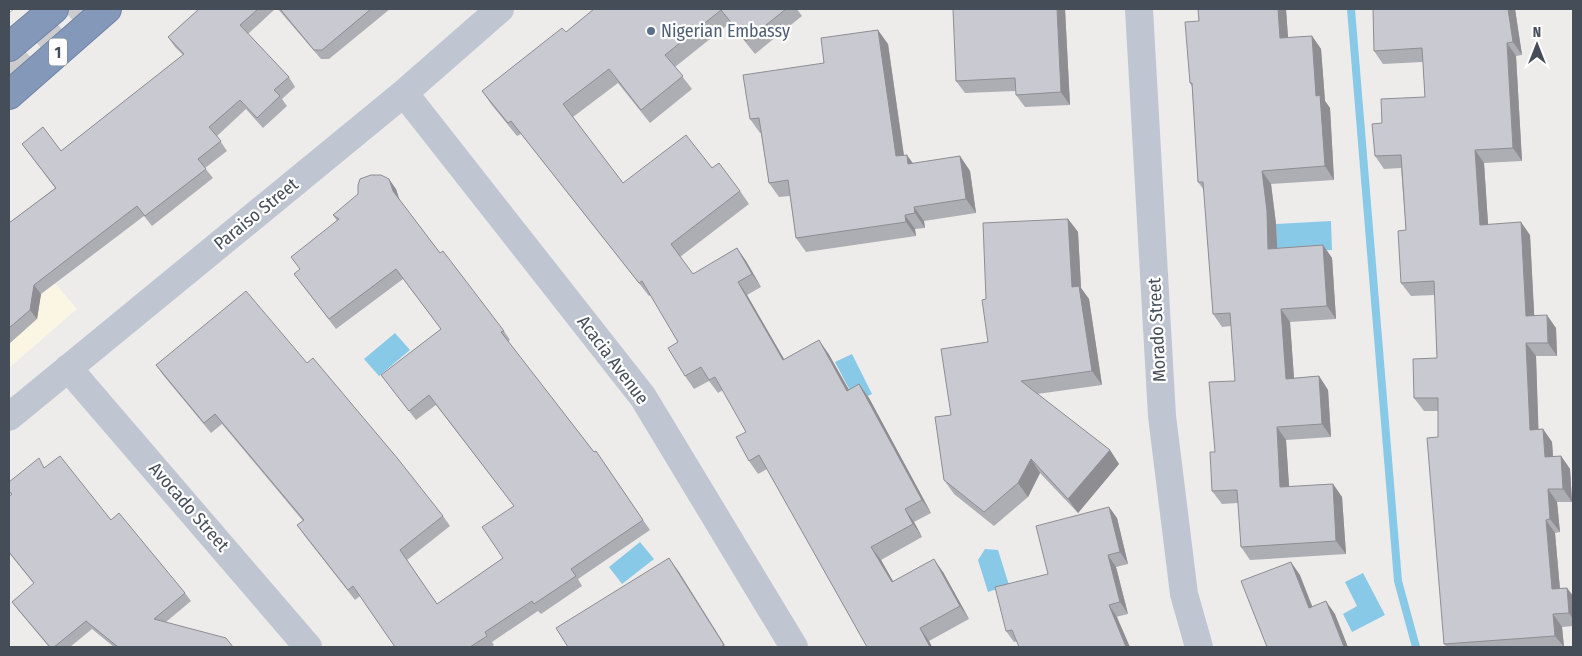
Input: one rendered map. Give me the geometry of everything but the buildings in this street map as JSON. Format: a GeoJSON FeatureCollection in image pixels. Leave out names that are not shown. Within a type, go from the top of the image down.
{"type":"FeatureCollection","features":[{"type":"Feature","properties":{"kind":"highway"},"geometry":{"type":"LineString","coordinates":[[9,47],[54,9]]}},
{"type":"Feature","properties":{"kind":"highway","name":"1"},"geometry":{"type":"LineString","coordinates":[[9,96],[107,9]]}},
{"type":"Feature","properties":{"kind":"street","name":"Paraiso Street"},"geometry":{"type":"LineString","coordinates":[[9,416],[404,92],[500,9]]}},
{"type":"Feature","properties":{"kind":"street","name":"Morado Street"},"geometry":{"type":"LineString","coordinates":[[1139,9],[1162,416],[1184,594],[1199,647]]}},
{"type":"Feature","properties":{"kind":"street","name":"Acacia Avenue"},"geometry":{"type":"LineString","coordinates":[[404,92],[643,397],[794,647]]}},
{"type":"Feature","properties":{"kind":"street","name":"Avocado Street"},"geometry":{"type":"LineString","coordinates":[[68,368],[308,647]]}},
{"type":"Feature","properties":{"kind":"shaded area"},"geometry":{"type":"Polygon","coordinates":[[[9,230],[77,309],[9,368],[9,230]]]}},
{"type":"Feature","properties":{"kind":"water"},"geometry":{"type":"Polygon","coordinates":[[[1331,221],[1332,250],[1277,252],[1276,224],[1331,221]]]}},
{"type":"Feature","properties":{"kind":"water"},"geometry":{"type":"Polygon","coordinates":[[[395,333],[410,350],[379,376],[364,359],[395,333]]]}},
{"type":"Feature","properties":{"kind":"water"},"geometry":{"type":"Polygon","coordinates":[[[852,354],[872,394],[856,402],[835,362],[852,354]]]}},
{"type":"Feature","properties":{"kind":"water"},"geometry":{"type":"Polygon","coordinates":[[[640,542],[654,559],[622,584],[609,567],[640,542]]]}},
{"type":"Feature","properties":{"kind":"water"},"geometry":{"type":"Polygon","coordinates":[[[985,549],[998,550],[1009,585],[988,592],[978,560],[985,549]]]}},
{"type":"Feature","properties":{"kind":"water"},"geometry":{"type":"Polygon","coordinates":[[[1363,573],[1385,615],[1352,632],[1343,614],[1357,606],[1345,582],[1363,573]]]}},
{"type":"Feature","properties":{"kind":"waterway"},"geometry":{"type":"LineString","coordinates":[[1351,9],[1398,581],[1416,647]]}},
{"type":"Feature","properties":{"kind":"tunnel"},"geometry":{"type":"LineString","coordinates":[[9,75],[83,9]]}},
{"type":"Feature","properties":{"kind":"tram line"},"geometry":{"type":"LineString","coordinates":[[9,13],[14,9]]}},
{"type":"Feature","properties":{"kind":"place","name":"Nigerian Embassy"},"geometry":{"type":"Point","coordinates":[651,31]}}]}
